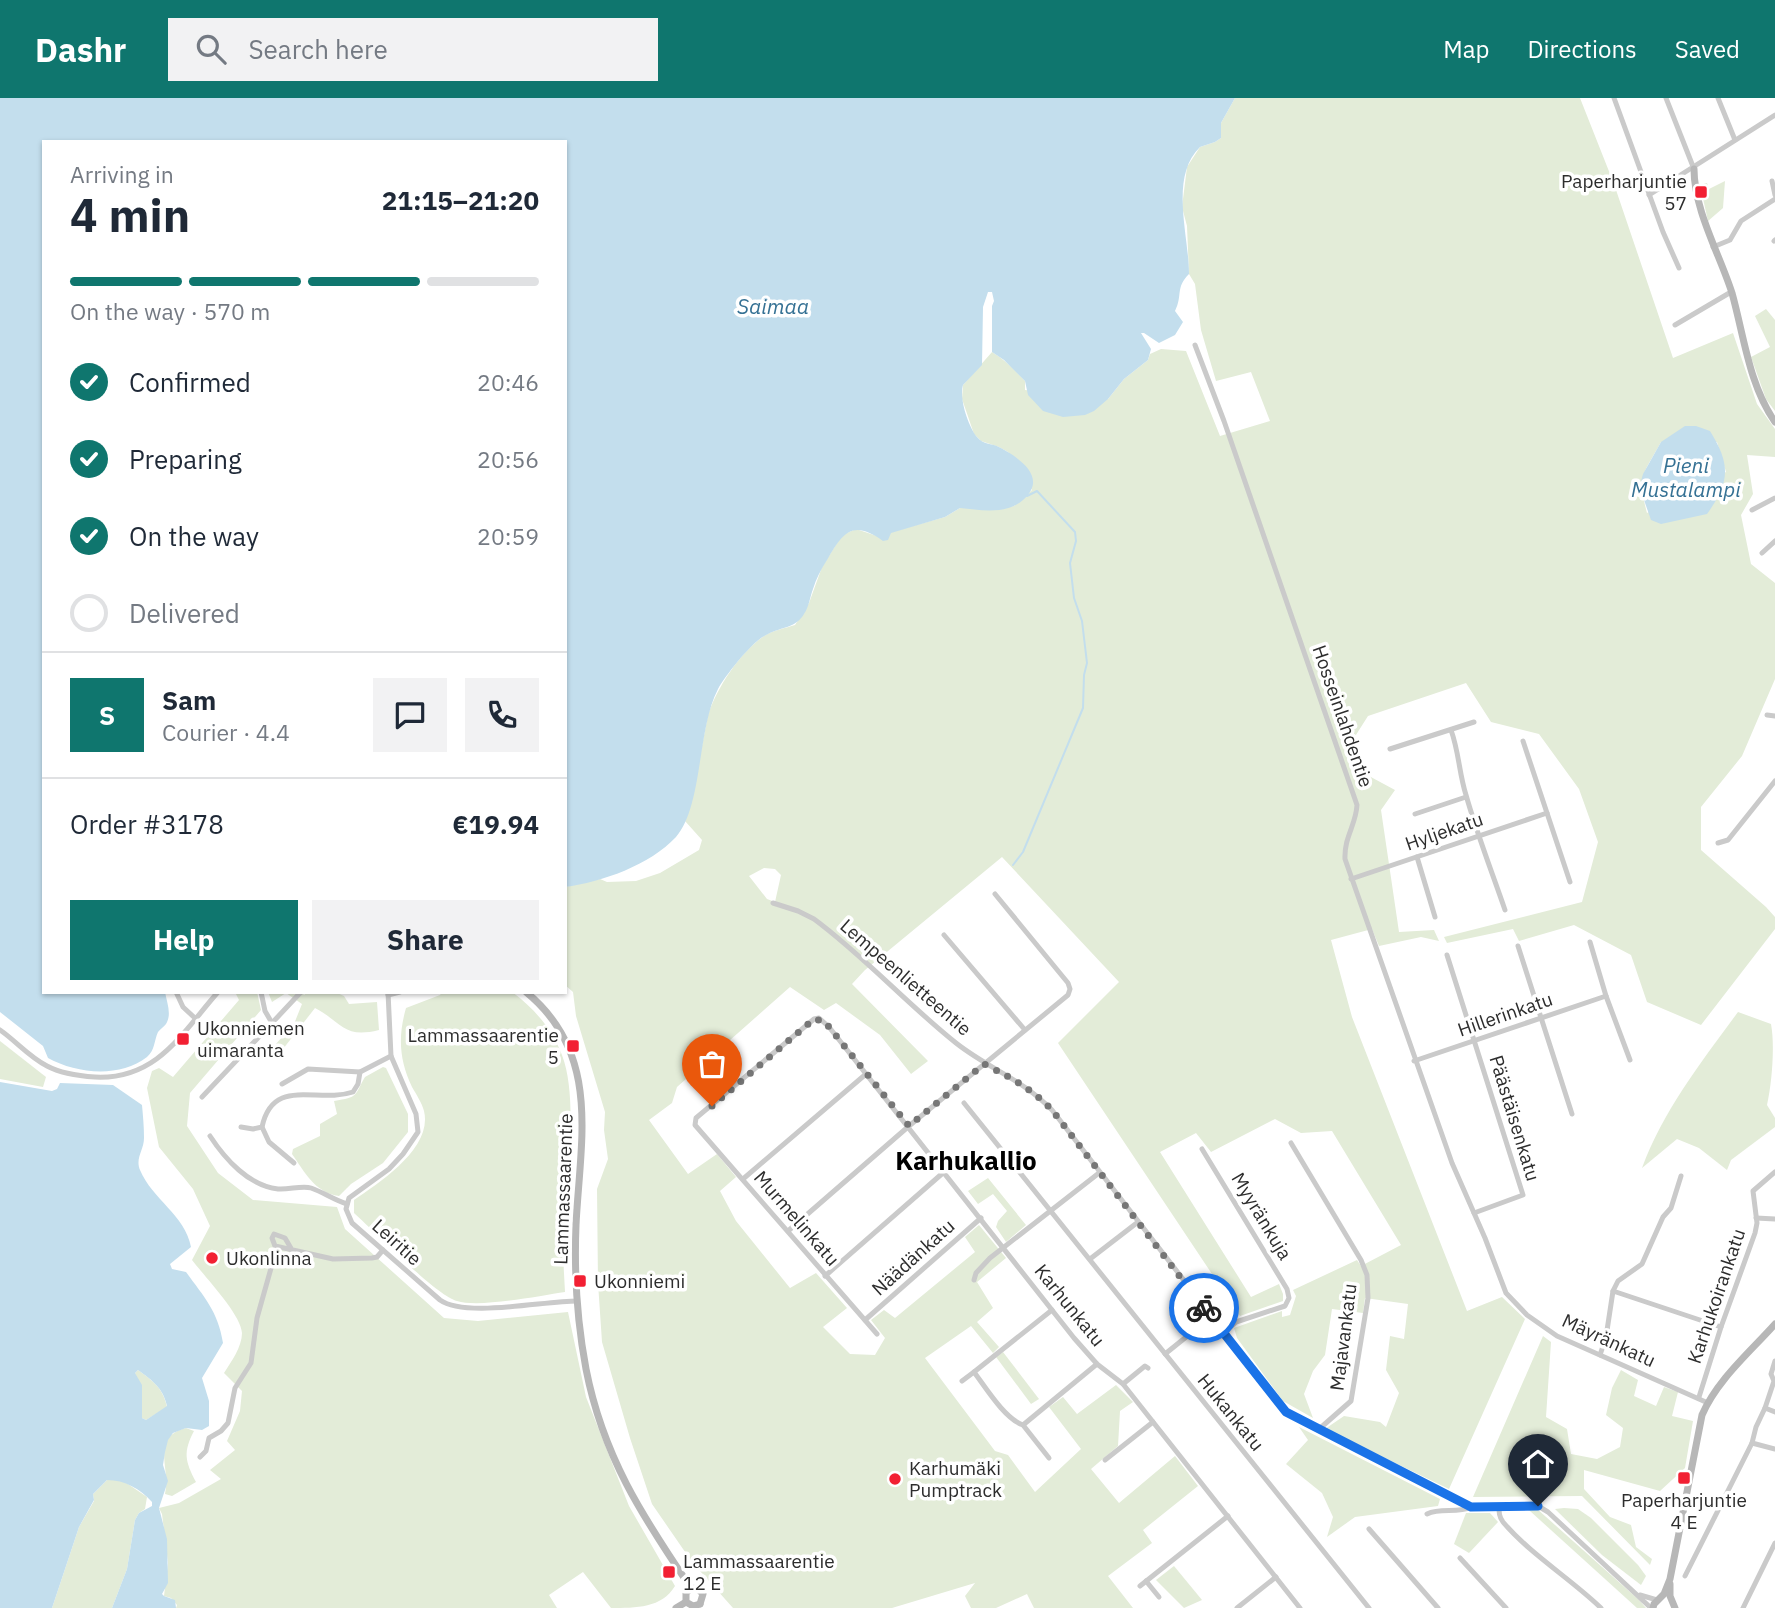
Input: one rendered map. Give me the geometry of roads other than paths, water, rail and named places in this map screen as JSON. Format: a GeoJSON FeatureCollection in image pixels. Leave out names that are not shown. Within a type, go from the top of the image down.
{"type":"FeatureCollection","features":[{"type":"Feature","properties":{"kind":"street"},"geometry":{"type":"LineString","coordinates":[[1614,98],[1679,268]]}},
{"type":"Feature","properties":{"kind":"street"},"geometry":{"type":"LineString","coordinates":[[1666,98],[1694,169],[1713,247],[1731,292],[1753,375],[1762,400],[1775,422]]}},
{"type":"Feature","properties":{"kind":"street"},"geometry":{"type":"LineString","coordinates":[[1718,98],[1735,140]]}},
{"type":"Feature","properties":{"kind":"street"},"geometry":{"type":"LineString","coordinates":[[1649,195],[1694,169],[1775,115]]}},
{"type":"Feature","properties":{"kind":"street"},"geometry":{"type":"LineString","coordinates":[[1713,247],[1730,240],[1741,221],[1775,197],[1772,181]]}},
{"type":"Feature","properties":{"kind":"street"},"geometry":{"type":"LineString","coordinates":[[1675,325],[1731,292]]}},
{"type":"Feature","properties":{"kind":"street","name":"Hosseinlahdentie"},"geometry":{"type":"LineString","coordinates":[[1195,345],[1224,421],[1357,805],[1356,816],[1344,843],[1345,859],[1455,1173],[1506,1293]]}},
{"type":"Feature","properties":{"kind":"street"},"geometry":{"type":"LineString","coordinates":[[1752,510],[1775,498]]}},
{"type":"Feature","properties":{"kind":"street"},"geometry":{"type":"LineString","coordinates":[[1762,553],[1775,541]]}},
{"type":"Feature","properties":{"kind":"street"},"geometry":{"type":"LineString","coordinates":[[1767,715],[1775,716]]}},
{"type":"Feature","properties":{"kind":"street"},"geometry":{"type":"LineString","coordinates":[[1390,749],[1474,722]]}},
{"type":"Feature","properties":{"kind":"street"},"geometry":{"type":"LineString","coordinates":[[1451,730],[1458,748],[1460,775],[1466,797],[1505,911]]}},
{"type":"Feature","properties":{"kind":"street"},"geometry":{"type":"LineString","coordinates":[[1523,741],[1570,882]]}},
{"type":"Feature","properties":{"kind":"street"},"geometry":{"type":"LineString","coordinates":[[1718,843],[1728,839],[1775,781]]}},
{"type":"Feature","properties":{"kind":"street"},"geometry":{"type":"LineString","coordinates":[[1415,814],[1466,797]]}},
{"type":"Feature","properties":{"kind":"street","name":"Hyljekatu"},"geometry":{"type":"LineString","coordinates":[[1352,879],[1547,813]]}},
{"type":"Feature","properties":{"kind":"street"},"geometry":{"type":"LineString","coordinates":[[1417,857],[1435,917]]}},
{"type":"Feature","properties":{"kind":"street"},"geometry":{"type":"LineString","coordinates":[[788,1231],[909,1126],[1068,995],[1068,983],[995,894]]}},
{"type":"Feature","properties":{"kind":"street","name":"Lempeenlietteentie"},"geometry":{"type":"LineString","coordinates":[[773,903],[798,911],[829,930],[954,1042],[984,1064],[1035,1092],[1052,1110],[1286,1412],[1471,1507],[1538,1506],[1548,1511],[1652,1608]]}},
{"type":"Feature","properties":{"kind":"street"},"geometry":{"type":"LineString","coordinates":[[944,935],[1025,1030]]}},
{"type":"Feature","properties":{"kind":"street"},"geometry":{"type":"LineString","coordinates":[[1590,942],[1606,996],[1630,1060]]}},
{"type":"Feature","properties":{"kind":"street"},"geometry":{"type":"LineString","coordinates":[[1518,946],[1572,1114]]}},
{"type":"Feature","properties":{"kind":"street"},"geometry":{"type":"LineString","coordinates":[[1447,955],[1475,1041]]}},
{"type":"Feature","properties":{"kind":"street"},"geometry":{"type":"LineString","coordinates":[[177,994],[181,1004],[196,1019]]}},
{"type":"Feature","properties":{"kind":"street"},"geometry":{"type":"LineString","coordinates":[[0,1030],[47,1066],[69,1073],[103,1077],[130,1073],[149,1065],[169,1049],[216,994]]}},
{"type":"Feature","properties":{"kind":"street"},"geometry":{"type":"LineString","coordinates":[[261,994],[265,1011],[272,1023]]}},
{"type":"Feature","properties":{"kind":"street"},"geometry":{"type":"LineString","coordinates":[[202,1097],[299,994]]}},
{"type":"Feature","properties":{"kind":"street"},"geometry":{"type":"LineString","coordinates":[[210,1136],[224,1157],[265,1185],[290,1189],[312,1188],[328,1198],[347,1204],[353,1194],[394,1164],[418,1132],[416,1114],[391,1056],[388,994]]}},
{"type":"Feature","properties":{"kind":"street","name":"Lammassaarentie"},"geometry":{"type":"LineString","coordinates":[[528,994],[561,1031],[572,1055],[580,1084],[582,1131],[576,1236],[577,1301],[584,1357],[595,1406],[617,1468],[653,1534],[691,1588]]}},
{"type":"Feature","properties":{"kind":"street","name":"Hillerinkatu"},"geometry":{"type":"LineString","coordinates":[[1414,1061],[1606,996]]}},
{"type":"Feature","properties":{"kind":"street","name":"Karhunkatu"},"geometry":{"type":"LineString","coordinates":[[695,1122],[807,1024],[819,1018],[909,1126],[1052,1310],[1097,1364],[1123,1384],[1300,1608]]}},
{"type":"Feature","properties":{"kind":"street","name":"Päästäisenkatu"},"geometry":{"type":"LineString","coordinates":[[1474,1213],[1523,1195],[1475,1041]]}},
{"type":"Feature","properties":{"kind":"street"},"geometry":{"type":"LineString","coordinates":[[282,1084],[308,1069],[360,1072],[391,1056]]}},
{"type":"Feature","properties":{"kind":"street"},"geometry":{"type":"LineString","coordinates":[[294,1163],[269,1142],[262,1127],[274,1101],[290,1096],[346,1095],[356,1088],[360,1072]]}},
{"type":"Feature","properties":{"kind":"street"},"geometry":{"type":"LineString","coordinates":[[743,1180],[866,1073]]}},
{"type":"Feature","properties":{"kind":"street","name":"Hukankatu"},"geometry":{"type":"LineString","coordinates":[[964,1103],[1369,1608]]}},
{"type":"Feature","properties":{"kind":"street","name":"Murmelinkatu"},"geometry":{"type":"LineString","coordinates":[[695,1122],[697,1128],[877,1334]]}},
{"type":"Feature","properties":{"kind":"street"},"geometry":{"type":"LineString","coordinates":[[241,1127],[262,1127]]}},
{"type":"Feature","properties":{"kind":"street","name":"Majavankatu"},"geometry":{"type":"LineString","coordinates":[[1291,1143],[1361,1260],[1367,1275],[1367,1298],[1351,1401],[1318,1430]]}},
{"type":"Feature","properties":{"kind":"street","name":"Myyränkuja"},"geometry":{"type":"LineString","coordinates":[[1202,1149],[1287,1289],[1289,1302],[1285,1306],[1236,1322],[1223,1333]]}},
{"type":"Feature","properties":{"kind":"street"},"geometry":{"type":"LineString","coordinates":[[825,1276],[944,1172]]}},
{"type":"Feature","properties":{"kind":"street","name":"Karhukoirankatu"},"geometry":{"type":"LineString","coordinates":[[1699,1397],[1755,1233],[1753,1191],[1775,1172]]}},
{"type":"Feature","properties":{"kind":"street"},"geometry":{"type":"LineString","coordinates":[[974,1280],[982,1266],[1099,1173]]}},
{"type":"Feature","properties":{"kind":"street"},"geometry":{"type":"LineString","coordinates":[[1600,1355],[1606,1336],[1612,1291],[1618,1281],[1642,1264],[1650,1251],[1655,1232],[1671,1208],[1681,1176]]}},
{"type":"Feature","properties":{"kind":"street","name":"Leiritie"},"geometry":{"type":"LineString","coordinates":[[347,1204],[347,1213],[352,1223],[440,1300],[452,1307],[474,1309],[577,1301]]}},
{"type":"Feature","properties":{"kind":"street","name":"Näädänkatu"},"geometry":{"type":"LineString","coordinates":[[865,1320],[981,1217]]}},
{"type":"Feature","properties":{"kind":"street"},"geometry":{"type":"LineString","coordinates":[[1756,1218],[1775,1220]]}},
{"type":"Feature","properties":{"kind":"street"},"geometry":{"type":"LineString","coordinates":[[1090,1259],[1138,1222]]}},
{"type":"Feature","properties":{"kind":"street"},"geometry":{"type":"LineString","coordinates":[[200,1457],[209,1438],[228,1423],[236,1388],[251,1363],[257,1318],[276,1247],[272,1238],[274,1234],[285,1238],[292,1250]]}},
{"type":"Feature","properties":{"kind":"street"},"geometry":{"type":"LineString","coordinates":[[276,1247],[351,1260],[377,1257],[383,1250]]}},
{"type":"Feature","properties":{"kind":"street"},"geometry":{"type":"LineString","coordinates":[[1612,1291],[1721,1327]]}},
{"type":"Feature","properties":{"kind":"street","name":"Mäyränkatu"},"geometry":{"type":"LineString","coordinates":[[1506,1293],[1527,1315],[1557,1336],[1708,1403]]}},
{"type":"Feature","properties":{"kind":"street"},"geometry":{"type":"LineString","coordinates":[[962,1381],[1052,1310]]}},
{"type":"Feature","properties":{"kind":"street"},"geometry":{"type":"LineString","coordinates":[[1165,1354],[1211,1317]]}},
{"type":"Feature","properties":{"kind":"street"},"geometry":{"type":"LineString","coordinates":[[1652,1608],[1664,1594],[1670,1579],[1702,1415],[1724,1380],[1775,1324]]}},
{"type":"Feature","properties":{"kind":"street"},"geometry":{"type":"LineString","coordinates":[[1685,1576],[1752,1443],[1774,1381],[1771,1374],[1775,1361]]}},
{"type":"Feature","properties":{"kind":"street"},"geometry":{"type":"LineString","coordinates":[[1023,1425],[1097,1364]]}},
{"type":"Feature","properties":{"kind":"street"},"geometry":{"type":"LineString","coordinates":[[1123,1384],[1145,1366],[1148,1368]]}},
{"type":"Feature","properties":{"kind":"street"},"geometry":{"type":"LineString","coordinates":[[974,1372],[1008,1416],[1023,1425],[1049,1458]]}},
{"type":"Feature","properties":{"kind":"street"},"geometry":{"type":"LineString","coordinates":[[1765,1408],[1775,1412]]}},
{"type":"Feature","properties":{"kind":"street"},"geometry":{"type":"LineString","coordinates":[[1105,1460],[1153,1422]]}},
{"type":"Feature","properties":{"kind":"street"},"geometry":{"type":"LineString","coordinates":[[1752,1443],[1775,1449]]}},
{"type":"Feature","properties":{"kind":"street"},"geometry":{"type":"LineString","coordinates":[[1499,1506],[1502,1521],[1601,1608]]}},
{"type":"Feature","properties":{"kind":"street"},"geometry":{"type":"LineString","coordinates":[[1427,1514],[1471,1507]]}},
{"type":"Feature","properties":{"kind":"street"},"geometry":{"type":"LineString","coordinates":[[1140,1586],[1228,1516]]}},
{"type":"Feature","properties":{"kind":"street"},"geometry":{"type":"LineString","coordinates":[[1369,1529],[1438,1608]]}},
{"type":"Feature","properties":{"kind":"street"},"geometry":{"type":"LineString","coordinates":[[1743,1608],[1775,1543]]}},
{"type":"Feature","properties":{"kind":"street"},"geometry":{"type":"LineString","coordinates":[[1460,1558],[1506,1608]]}},
{"type":"Feature","properties":{"kind":"street"},"geometry":{"type":"LineString","coordinates":[[1237,1608],[1276,1577]]}},
{"type":"Feature","properties":{"kind":"street"},"geometry":{"type":"LineString","coordinates":[[1670,1579],[1670,1596],[1675,1606]]}},
{"type":"Feature","properties":{"kind":"street"},"geometry":{"type":"LineString","coordinates":[[1146,1581],[1159,1597]]}},
{"type":"Feature","properties":{"kind":"street"},"geometry":{"type":"LineString","coordinates":[[691,1588],[698,1589],[703,1594],[703,1606],[693,1606],[686,1602],[686,1592],[691,1588]]}},
{"type":"Feature","properties":{"kind":"street","name":"Lempeenlietteentie"},"geometry":{"type":"LineString","coordinates":[[1640,1595],[1657,1600]]}},
{"type":"Feature","properties":{"kind":"street"},"geometry":{"type":"LineString","coordinates":[[1657,1600],[1667,1599],[1675,1606]]}},
{"type":"Feature","properties":{"kind":"street"},"geometry":{"type":"LineString","coordinates":[[676,1608],[686,1602]]}},
{"type":"Feature","properties":{"kind":"water","name":"Saimaa"},"geometry":{"type":"Polygon","coordinates":[[[0,98],[1235,98],[1221,123],[1221,138],[1200,147],[1185,174],[1183,207],[1189,274],[1182,283],[1175,311],[1183,322],[1175,335],[1159,343],[1141,333],[1151,349],[1148,360],[1124,379],[1094,411],[1085,415],[1063,417],[1043,411],[1028,395],[1025,381],[992,352],[994,301],[992,292],[988,292],[983,307],[982,365],[963,385],[963,404],[970,426],[979,440],[1009,452],[1029,470],[1033,484],[1030,492],[1023,500],[1009,508],[960,508],[945,517],[891,533],[888,540],[883,541],[872,534],[856,530],[843,536],[821,570],[801,619],[755,643],[733,667],[718,689],[706,725],[691,806],[676,837],[653,856],[625,871],[567,887],[567,140],[42,140],[42,994],[165,994],[169,1012],[168,1020],[158,1032],[147,1057],[124,1068],[98,1071],[72,1068],[48,1058],[43,1046],[0,1012],[0,98]]]}},
{"type":"Feature","properties":{"kind":"water","name":"Pieni Mustalampi"},"geometry":{"type":"Polygon","coordinates":[[[1685,426],[1696,426],[1710,431],[1722,454],[1724,483],[1707,514],[1661,524],[1651,520],[1640,485],[1643,474],[1661,442],[1685,426]]]}},
{"type":"Feature","properties":{"kind":"water"},"geometry":{"type":"Polygon","coordinates":[[[0,1082],[52,1091],[57,1089],[60,1083],[113,1085],[142,1105],[144,1142],[139,1162],[140,1170],[152,1190],[182,1226],[191,1247],[170,1264],[172,1269],[186,1272],[204,1297],[218,1322],[223,1343],[202,1378],[209,1401],[209,1426],[202,1430],[186,1428],[173,1433],[165,1452],[163,1465],[168,1481],[159,1508],[167,1539],[168,1583],[162,1594],[175,1600],[176,1608],[112,1608],[127,1569],[135,1520],[139,1513],[152,1506],[152,1502],[132,1486],[107,1480],[93,1494],[94,1500],[79,1527],[52,1608],[0,1608],[0,1082]],[[138,1370],[135,1373],[142,1385],[142,1418],[146,1420],[167,1406],[153,1381],[138,1370]]]}},
{"type":"Feature","properties":{"kind":"waterway"},"geometry":{"type":"LineString","coordinates":[[1013,865],[1023,852],[1083,708],[1087,663],[1082,621],[1074,598],[1070,563],[1076,541],[1075,532],[1037,491],[1027,496]]}},
{"type":"Feature","properties":{"kind":"place","name":"Paperharjuntie 57"},"geometry":{"type":"Point","coordinates":[1701,192]}},
{"type":"Feature","properties":{"kind":"place","name":"Ukonniemen uimaranta"},"geometry":{"type":"Point","coordinates":[183,1039]}},
{"type":"Feature","properties":{"kind":"place","name":"Lammassaarentie 5"},"geometry":{"type":"Point","coordinates":[573,1046]}},
{"type":"Feature","properties":{"kind":"place","name":"Ukonlinna"},"geometry":{"type":"Point","coordinates":[212,1258]}},
{"type":"Feature","properties":{"kind":"place","name":"Ukonniemi"},"geometry":{"type":"Point","coordinates":[580,1281]}},
{"type":"Feature","properties":{"kind":"place","name":"Paperharjuntie 4 E"},"geometry":{"type":"Point","coordinates":[1684,1478]}},
{"type":"Feature","properties":{"kind":"place","name":"Karhumäki Pumptrack"},"geometry":{"type":"Point","coordinates":[895,1479]}},
{"type":"Feature","properties":{"kind":"place","name":"Lammassaarentie 12 E"},"geometry":{"type":"Point","coordinates":[669,1572]}},
{"type":"Feature","properties":{"kind":"district","name":"Karhukallio"},"geometry":{"type":"Point","coordinates":[966,1160]}}]}
